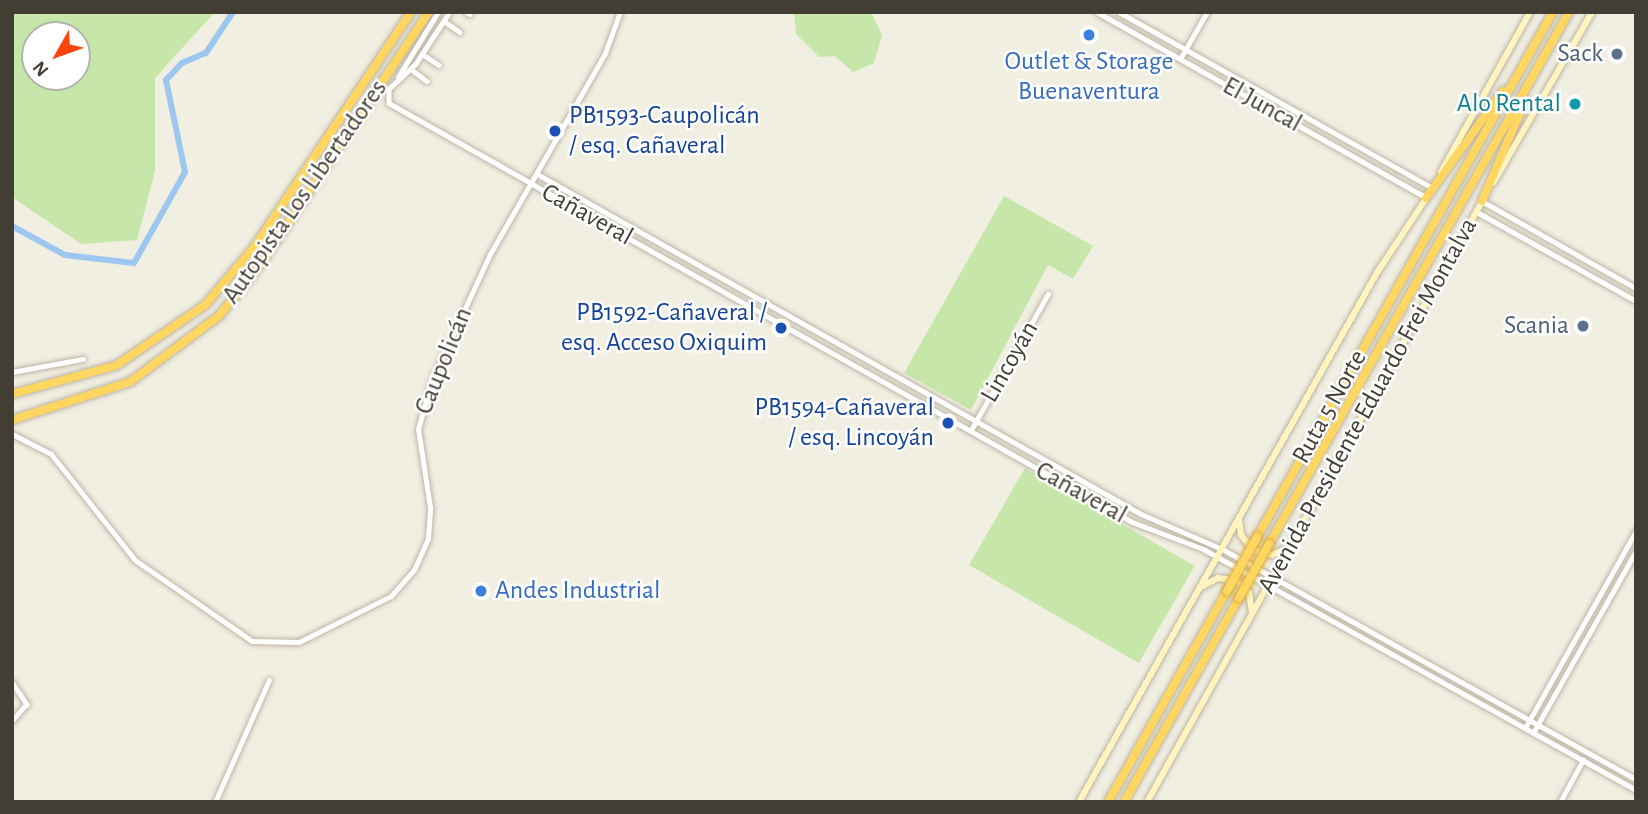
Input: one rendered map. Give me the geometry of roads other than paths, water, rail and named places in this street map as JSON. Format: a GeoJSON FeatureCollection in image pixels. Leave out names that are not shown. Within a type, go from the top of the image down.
{"type":"FeatureCollection","features":[{"type":"Feature","properties":{"kind":"highway","name":"Autopista Los Libertadores"},"geometry":{"type":"LineString","coordinates":[[12,394],[117,365],[205,305],[250,253],[411,12]]}},
{"type":"Feature","properties":{"kind":"highway","name":"Autopista Los Libertadores"},"geometry":{"type":"LineString","coordinates":[[12,420],[130,382],[219,316],[260,265],[429,12]]}},
{"type":"Feature","properties":{"kind":"highway","name":"Ruta 5 Norte"},"geometry":{"type":"LineString","coordinates":[[1108,802],[1553,12]]}},
{"type":"Feature","properties":{"kind":"highway","name":"Ruta 5 Norte"},"geometry":{"type":"LineString","coordinates":[[1124,802],[1569,12]]}},
{"type":"Feature","properties":{"kind":"highway"},"geometry":{"type":"LineString","coordinates":[[1482,201],[1546,53]]}},
{"type":"Feature","properties":{"kind":"highway"},"geometry":{"type":"LineString","coordinates":[[1426,198],[1527,57]]}},
{"type":"Feature","properties":{"kind":"main road","name":"Avenida Presidente Eduardo Frei Montalva"},"geometry":{"type":"LineString","coordinates":[[1079,802],[1217,557],[1432,188],[1530,12]]}},
{"type":"Feature","properties":{"kind":"main road","name":"Avenida Presidente Eduardo Frei Montalva"},"geometry":{"type":"LineString","coordinates":[[1147,802],[1482,201],[1592,12]]}},
{"type":"Feature","properties":{"kind":"main road"},"geometry":{"type":"LineString","coordinates":[[1240,518],[1241,536],[1253,550],[1272,555],[1290,546]]}},
{"type":"Feature","properties":{"kind":"main road"},"geometry":{"type":"LineString","coordinates":[[1200,587],[1219,578],[1239,582],[1251,596],[1251,618]]}},
{"type":"Feature","properties":{"kind":"street"},"geometry":{"type":"LineString","coordinates":[[438,12],[387,97],[394,109],[532,184]]}},
{"type":"Feature","properties":{"kind":"street"},"geometry":{"type":"LineString","coordinates":[[398,79],[411,69],[450,12]]}},
{"type":"Feature","properties":{"kind":"street","name":"Caupolicán"},"geometry":{"type":"LineString","coordinates":[[12,434],[51,454],[114,539],[154,574],[252,641],[278,646],[305,640],[385,600],[421,559],[431,519],[418,444],[424,402],[481,272],[532,184],[620,12]]}},
{"type":"Feature","properties":{"kind":"street","name":"El Juncal"},"geometry":{"type":"LineString","coordinates":[[1097,12],[1426,198]]}},
{"type":"Feature","properties":{"kind":"street","name":"El Juncal"},"geometry":{"type":"LineString","coordinates":[[1119,12],[1432,188]]}},
{"type":"Feature","properties":{"kind":"street"},"geometry":{"type":"LineString","coordinates":[[1180,59],[1207,12]]}},
{"type":"Feature","properties":{"kind":"street"},"geometry":{"type":"LineString","coordinates":[[444,21],[460,32]]}},
{"type":"Feature","properties":{"kind":"street"},"geometry":{"type":"LineString","coordinates":[[422,54],[439,65]]}},
{"type":"Feature","properties":{"kind":"street"},"geometry":{"type":"LineString","coordinates":[[411,69],[427,81]]}},
{"type":"Feature","properties":{"kind":"street"},"geometry":{"type":"LineString","coordinates":[[1383,173],[1388,164]]}},
{"type":"Feature","properties":{"kind":"street","name":"Cañaveral"},"geometry":{"type":"LineString","coordinates":[[537,174],[1142,514],[1222,549],[1636,779]]}},
{"type":"Feature","properties":{"kind":"street","name":"Cañaveral"},"geometry":{"type":"LineString","coordinates":[[532,184],[1132,522],[1217,557],[1636,790]]}},
{"type":"Feature","properties":{"kind":"street"},"geometry":{"type":"LineString","coordinates":[[1482,201],[1636,288]]}},
{"type":"Feature","properties":{"kind":"street"},"geometry":{"type":"LineString","coordinates":[[1476,212],[1636,301]]}},
{"type":"Feature","properties":{"kind":"street","name":"Lincoyán"},"geometry":{"type":"LineString","coordinates":[[971,430],[1048,294]]}},
{"type":"Feature","properties":{"kind":"street"},"geometry":{"type":"LineString","coordinates":[[12,372],[83,359]]}},
{"type":"Feature","properties":{"kind":"street"},"geometry":{"type":"LineString","coordinates":[[1525,728],[1636,531]]}},
{"type":"Feature","properties":{"kind":"street"},"geometry":{"type":"LineString","coordinates":[[1534,733],[1636,551]]}},
{"type":"Feature","properties":{"kind":"street"},"geometry":{"type":"LineString","coordinates":[[215,802],[269,680]]}},
{"type":"Feature","properties":{"kind":"street"},"geometry":{"type":"LineString","coordinates":[[12,682],[27,704],[12,721]]}},
{"type":"Feature","properties":{"kind":"street"},"geometry":{"type":"LineString","coordinates":[[1560,802],[1583,760]]}},
{"type":"Feature","properties":{"kind":"waterway"},"geometry":{"type":"LineString","coordinates":[[12,226],[65,255],[134,263],[185,172],[166,80],[182,63],[206,53],[233,12]]}},
{"type":"Feature","properties":{"kind":"place","name":"Outlet & Storage Buenaventura"},"geometry":{"type":"Point","coordinates":[1089,35]}},
{"type":"Feature","properties":{"kind":"place","name":"Sack"},"geometry":{"type":"Point","coordinates":[1617,54]}},
{"type":"Feature","properties":{"kind":"place","name":"Alo Rental"},"geometry":{"type":"Point","coordinates":[1575,104]}},
{"type":"Feature","properties":{"kind":"place","name":"PB1593-Caupolicán / esq. Cañaveral"},"geometry":{"type":"Point","coordinates":[555,131]}},
{"type":"Feature","properties":{"kind":"place","name":"Scania"},"geometry":{"type":"Point","coordinates":[1583,326]}},
{"type":"Feature","properties":{"kind":"place","name":"PB1592-Cañaveral / esq. Acceso Oxiquim"},"geometry":{"type":"Point","coordinates":[781,328]}},
{"type":"Feature","properties":{"kind":"place","name":"PB1594-Cañaveral / esq. Lincoyán"},"geometry":{"type":"Point","coordinates":[948,423]}},
{"type":"Feature","properties":{"kind":"place","name":"Andes Industrial"},"geometry":{"type":"Point","coordinates":[481,591]}}]}
